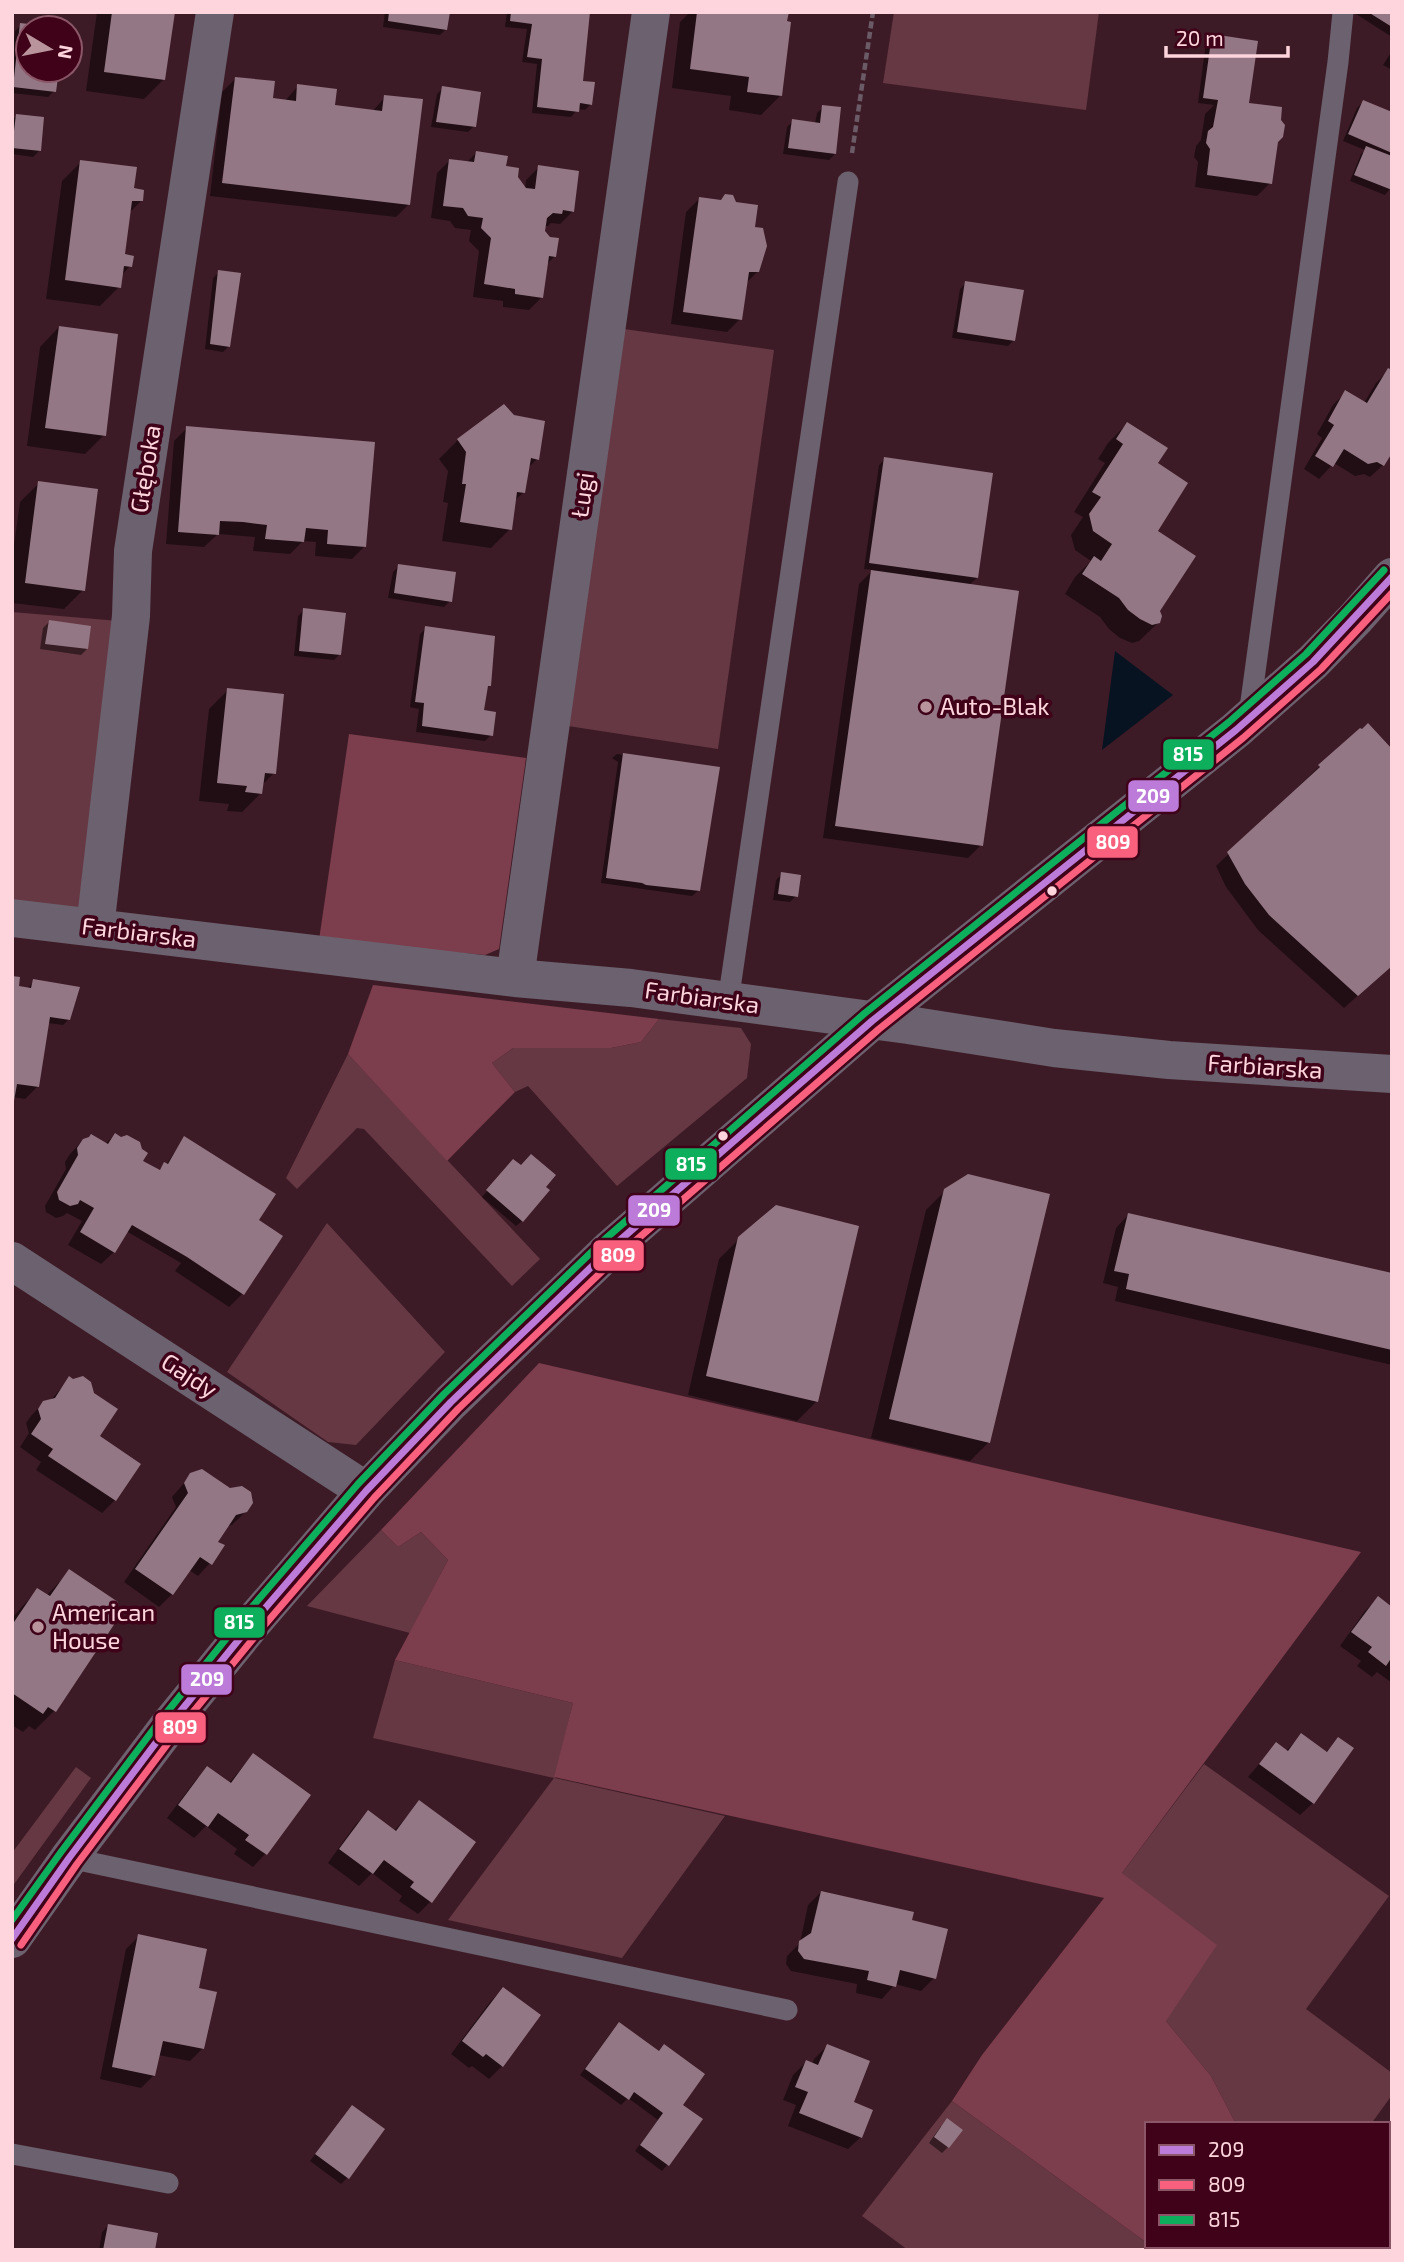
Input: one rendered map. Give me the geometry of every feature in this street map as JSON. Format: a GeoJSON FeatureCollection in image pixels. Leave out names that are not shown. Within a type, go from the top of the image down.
{"type":"FeatureCollection","features":[{"type":"Feature","properties":{"kind":"street","name":"Głęboka"},"geometry":{"type":"LineString","coordinates":[[95,929],[131,616],[133,551],[215,12]]}},
{"type":"Feature","properties":{"kind":"street","name":"Ługi"},"geometry":{"type":"LineString","coordinates":[[515,978],[651,12]]}},
{"type":"Feature","properties":{"kind":"street"},"geometry":{"type":"LineString","coordinates":[[12,1940],[69,1857],[175,1717],[366,1491],[461,1393],[611,1248],[872,1021],[1249,718],[1313,662],[1392,577]]}},
{"type":"Feature","properties":{"kind":"street","name":"Farbiarska"},"geometry":{"type":"LineString","coordinates":[[12,918],[515,978],[631,988],[1067,1049],[1169,1060],[1392,1074]]}},
{"type":"Feature","properties":{"kind":"street","name":"Gajdy"},"geometry":{"type":"LineString","coordinates":[[12,1261],[366,1491]]}},
{"type":"Feature","properties":{"kind":"lane"},"geometry":{"type":"LineString","coordinates":[[1249,718],[1339,62],[1343,12]]}},
{"type":"Feature","properties":{"kind":"lane"},"geometry":{"type":"LineString","coordinates":[[728,1002],[848,182]]}},
{"type":"Feature","properties":{"kind":"lane"},"geometry":{"type":"LineString","coordinates":[[69,1857],[787,2010]]}},
{"type":"Feature","properties":{"kind":"lane"},"geometry":{"type":"LineString","coordinates":[[12,2154],[168,2183]]}},
{"type":"Feature","properties":{"kind":"path"},"geometry":{"type":"LineString","coordinates":[[848,182],[873,12]]}},
{"type":"Feature","properties":{"kind":"shaded area"},"geometry":{"type":"Polygon","coordinates":[[[894,12],[1099,12],[1086,110],[883,83],[894,12]]]}},
{"type":"Feature","properties":{"kind":"shaded area"},"geometry":{"type":"Polygon","coordinates":[[[624,329],[774,350],[718,749],[568,726],[624,329]]]}},
{"type":"Feature","properties":{"kind":"shaded area"},"geometry":{"type":"Polygon","coordinates":[[[12,612],[119,621],[79,914],[12,905],[12,612]]]}},
{"type":"Feature","properties":{"kind":"shaded area"},"geometry":{"type":"Polygon","coordinates":[[[349,734],[526,758],[499,949],[485,955],[319,940],[349,734]]]}},
{"type":"Feature","properties":{"kind":"shaded area"},"geometry":{"type":"Polygon","coordinates":[[[373,985],[659,1019],[641,1042],[611,1048],[513,1048],[492,1063],[515,1092],[447,1161],[348,1054],[373,985]]]}},
{"type":"Feature","properties":{"kind":"shaded area"},"geometry":{"type":"Polygon","coordinates":[[[659,1019],[741,1028],[751,1044],[747,1078],[617,1186],[528,1086],[515,1092],[492,1063],[513,1048],[611,1048],[641,1042],[659,1019]]]}},
{"type":"Feature","properties":{"kind":"shaded area"},"geometry":{"type":"Polygon","coordinates":[[[348,1054],[540,1259],[512,1286],[364,1129],[357,1128],[297,1189],[286,1178],[348,1054]]]}},
{"type":"Feature","properties":{"kind":"shaded area"},"geometry":{"type":"Polygon","coordinates":[[[327,1223],[445,1352],[356,1445],[328,1442],[227,1372],[327,1223]]]}},
{"type":"Feature","properties":{"kind":"shaded area"},"geometry":{"type":"Polygon","coordinates":[[[539,1363],[1361,1552],[1122,1873],[1217,1945],[1166,2021],[1211,2076],[1235,2122],[1145,2122],[1145,2242],[952,2101],[982,2055],[1104,1898],[554,1777],[573,1703],[395,1660],[448,1560],[421,1532],[398,1547],[381,1530],[539,1363]]]}},
{"type":"Feature","properties":{"kind":"shaded area"},"geometry":{"type":"Polygon","coordinates":[[[381,1530],[398,1547],[421,1532],[448,1560],[410,1633],[307,1606],[381,1530]]]}},
{"type":"Feature","properties":{"kind":"shaded area"},"geometry":{"type":"Polygon","coordinates":[[[395,1660],[573,1703],[555,1778],[725,1816],[622,1958],[448,1920],[554,1778],[373,1738],[395,1660]]]}},
{"type":"Feature","properties":{"kind":"shaded area"},"geometry":{"type":"Polygon","coordinates":[[[1204,1764],[1389,1896],[1306,2009],[1392,2073],[1392,2095],[1372,2122],[1235,2122],[1211,2076],[1166,2021],[1122,1873],[1204,1764]]]}},
{"type":"Feature","properties":{"kind":"shaded area"},"geometry":{"type":"Polygon","coordinates":[[[76,1767],[91,1778],[12,1887],[12,1853],[76,1767]]]}},
{"type":"Feature","properties":{"kind":"shaded area"},"geometry":{"type":"Polygon","coordinates":[[[952,2101],[1145,2242],[1145,2248],[1156,2250],[908,2250],[862,2216],[952,2101]]]}},
{"type":"Feature","properties":{"kind":"shaded area"},"geometry":{"type":"Polygon","coordinates":[[[1154,2248],[1280,2248],[1279,2250],[1154,2248]]]}},
{"type":"Feature","properties":{"kind":"water"},"geometry":{"type":"Polygon","coordinates":[[[1115,651],[1173,695],[1102,750],[1115,651]]]}},
{"type":"Feature","properties":{"kind":"building"},"geometry":{"type":"Polygon","coordinates":[[[112,12],[175,12],[165,80],[104,72],[112,12]]]}},
{"type":"Feature","properties":{"kind":"building"},"geometry":{"type":"Polygon","coordinates":[[[389,12],[450,12],[447,30],[388,21],[389,12]]]}},
{"type":"Feature","properties":{"kind":"building"},"geometry":{"type":"Polygon","coordinates":[[[511,12],[590,12],[583,81],[595,82],[592,105],[580,103],[579,112],[537,107],[542,59],[527,57],[532,24],[510,21],[511,12]]]}},
{"type":"Feature","properties":{"kind":"building"},"geometry":{"type":"Polygon","coordinates":[[[697,12],[789,12],[787,21],[791,22],[782,96],[747,92],[749,77],[690,69],[697,12]]]}},
{"type":"Feature","properties":{"kind":"building"},"geometry":{"type":"Polygon","coordinates":[[[1368,12],[1392,12],[1392,27],[1368,12]]]}},
{"type":"Feature","properties":{"kind":"building"},"geometry":{"type":"Polygon","coordinates":[[[1212,34],[1258,41],[1249,103],[1282,107],[1281,120],[1285,125],[1283,137],[1278,142],[1272,184],[1207,175],[1210,149],[1206,143],[1208,131],[1213,127],[1218,100],[1203,98],[1212,34]]]}},
{"type":"Feature","properties":{"kind":"building"},"geometry":{"type":"Polygon","coordinates":[[[235,77],[275,81],[273,98],[296,101],[297,84],[337,89],[335,105],[382,111],[384,95],[423,99],[410,205],[222,183],[235,77]]]}},
{"type":"Feature","properties":{"kind":"building"},"geometry":{"type":"Polygon","coordinates":[[[14,78],[14,84],[57,84],[56,92],[13,87],[14,78]]]}},
{"type":"Feature","properties":{"kind":"building"},"geometry":{"type":"Polygon","coordinates":[[[442,86],[481,92],[476,127],[436,122],[442,86]]]}},
{"type":"Feature","properties":{"kind":"building"},"geometry":{"type":"Polygon","coordinates":[[[1363,100],[1392,112],[1392,153],[1348,134],[1363,100]]]}},
{"type":"Feature","properties":{"kind":"building"},"geometry":{"type":"Polygon","coordinates":[[[822,105],[841,107],[836,154],[788,148],[792,119],[820,123],[822,105]]]}},
{"type":"Feature","properties":{"kind":"building"},"geometry":{"type":"Polygon","coordinates":[[[16,114],[44,117],[41,151],[12,148],[16,114]]]}},
{"type":"Feature","properties":{"kind":"building"},"geometry":{"type":"Polygon","coordinates":[[[1366,146],[1392,156],[1392,190],[1354,175],[1366,146]]]}},
{"type":"Feature","properties":{"kind":"building"},"geometry":{"type":"Polygon","coordinates":[[[476,151],[508,156],[506,166],[519,168],[518,177],[526,188],[535,189],[538,165],[579,171],[574,212],[563,210],[562,214],[553,213],[547,218],[545,231],[550,237],[559,238],[556,257],[549,256],[543,298],[515,294],[515,289],[484,284],[491,238],[481,228],[483,218],[468,216],[463,208],[443,206],[449,159],[474,162],[476,151]]]}},
{"type":"Feature","properties":{"kind":"building"},"geometry":{"type":"Polygon","coordinates":[[[80,160],[137,167],[134,188],[144,190],[143,201],[132,201],[125,254],[134,256],[132,267],[124,266],[121,288],[65,280],[80,160]]]}},
{"type":"Feature","properties":{"kind":"building"},"geometry":{"type":"Polygon","coordinates":[[[725,194],[733,195],[736,202],[758,205],[755,227],[763,228],[767,246],[759,272],[749,272],[742,320],[683,312],[699,197],[721,200],[725,194]]]}},
{"type":"Feature","properties":{"kind":"building"},"geometry":{"type":"Polygon","coordinates":[[[218,270],[241,273],[230,347],[210,344],[218,270]]]}},
{"type":"Feature","properties":{"kind":"building"},"geometry":{"type":"Polygon","coordinates":[[[965,281],[1024,290],[1015,341],[957,332],[965,281]]]}},
{"type":"Feature","properties":{"kind":"building"},"geometry":{"type":"Polygon","coordinates":[[[59,326],[118,334],[106,436],[45,428],[59,326]]]}},
{"type":"Feature","properties":{"kind":"building"},"geometry":{"type":"Polygon","coordinates":[[[1388,368],[1392,370],[1392,453],[1384,466],[1377,462],[1368,464],[1344,449],[1333,467],[1315,456],[1334,425],[1328,421],[1345,390],[1367,403],[1388,368]]]}},
{"type":"Feature","properties":{"kind":"building"},"geometry":{"type":"Polygon","coordinates":[[[504,404],[514,415],[545,421],[539,460],[531,458],[525,493],[517,492],[512,530],[460,522],[466,484],[462,484],[466,452],[457,439],[504,404]]]}},
{"type":"Feature","properties":{"kind":"building"},"geometry":{"type":"Polygon","coordinates":[[[1127,422],[1168,448],[1158,463],[1188,483],[1158,531],[1196,556],[1160,611],[1160,623],[1152,625],[1128,610],[1119,598],[1082,574],[1094,556],[1101,561],[1112,544],[1093,531],[1089,514],[1101,497],[1092,492],[1123,444],[1116,439],[1127,422]]]}},
{"type":"Feature","properties":{"kind":"building"},"geometry":{"type":"Polygon","coordinates":[[[186,426],[375,442],[366,547],[327,544],[328,530],[306,528],[304,542],[265,539],[267,525],[243,522],[220,521],[219,535],[178,532],[186,426]]]}},
{"type":"Feature","properties":{"kind":"building"},"geometry":{"type":"Polygon","coordinates":[[[884,457],[993,473],[978,578],[869,563],[884,457]]]}},
{"type":"Feature","properties":{"kind":"building"},"geometry":{"type":"Polygon","coordinates":[[[38,481],[98,489],[85,591],[25,583],[38,481]]]}},
{"type":"Feature","properties":{"kind":"building"},"geometry":{"type":"Polygon","coordinates":[[[398,564],[456,572],[452,602],[394,593],[398,564]]]}},
{"type":"Feature","properties":{"kind":"building"},"geometry":{"type":"Polygon","coordinates":[[[871,570],[1019,591],[983,846],[835,826],[871,570]]]}},
{"type":"Feature","properties":{"kind":"building"},"geometry":{"type":"Polygon","coordinates":[[[303,608],[346,613],[341,655],[299,651],[303,608]]]}},
{"type":"Feature","properties":{"kind":"building"},"geometry":{"type":"Polygon","coordinates":[[[49,620],[91,626],[88,649],[45,644],[49,620]]]}},
{"type":"Feature","properties":{"kind":"building"},"geometry":{"type":"Polygon","coordinates":[[[425,626],[495,636],[491,686],[488,686],[484,710],[496,712],[493,736],[422,726],[424,703],[415,702],[425,626]]]}},
{"type":"Feature","properties":{"kind":"building"},"geometry":{"type":"Polygon","coordinates":[[[227,688],[284,694],[276,774],[265,773],[262,794],[245,792],[247,786],[217,783],[227,688]]]}},
{"type":"Feature","properties":{"kind":"building"},"geometry":{"type":"Polygon","coordinates":[[[1368,723],[1392,749],[1392,966],[1358,996],[1269,915],[1245,884],[1227,852],[1320,767],[1318,765],[1368,723]]]}},
{"type":"Feature","properties":{"kind":"building"},"geometry":{"type":"Polygon","coordinates":[[[623,753],[720,767],[700,891],[606,878],[623,753]]]}},
{"type":"Feature","properties":{"kind":"building"},"geometry":{"type":"Polygon","coordinates":[[[781,872],[801,875],[798,897],[778,894],[781,872]]]}},
{"type":"Feature","properties":{"kind":"building"},"geometry":{"type":"Polygon","coordinates":[[[12,976],[20,977],[19,986],[31,988],[33,979],[80,987],[70,1020],[50,1017],[39,1087],[17,1084],[14,1101],[12,976]]]}},
{"type":"Feature","properties":{"kind":"building"},"geometry":{"type":"Polygon","coordinates":[[[115,1133],[121,1137],[127,1135],[140,1142],[142,1149],[148,1153],[143,1161],[160,1170],[164,1162],[168,1164],[184,1136],[276,1194],[259,1220],[283,1236],[244,1295],[132,1225],[115,1253],[80,1232],[94,1208],[80,1200],[78,1204],[70,1206],[59,1200],[57,1192],[78,1155],[77,1148],[83,1139],[91,1134],[108,1144],[115,1133]]]}},
{"type":"Feature","properties":{"kind":"building"},"geometry":{"type":"Polygon","coordinates":[[[531,1154],[556,1175],[546,1187],[550,1190],[523,1222],[486,1190],[513,1159],[521,1165],[531,1154]]]}},
{"type":"Feature","properties":{"kind":"building"},"geometry":{"type":"Polygon","coordinates":[[[968,1174],[1050,1194],[990,1443],[889,1419],[944,1189],[968,1174]]]}},
{"type":"Feature","properties":{"kind":"building"},"geometry":{"type":"Polygon","coordinates":[[[776,1205],[859,1226],[818,1402],[706,1376],[738,1237],[776,1205]]]}},
{"type":"Feature","properties":{"kind":"building"},"geometry":{"type":"Polygon","coordinates":[[[1128,1213],[1392,1273],[1392,1350],[1126,1289],[1129,1274],[1114,1271],[1128,1213]]]}},
{"type":"Feature","properties":{"kind":"building"},"geometry":{"type":"Polygon","coordinates":[[[69,1376],[73,1379],[83,1376],[91,1382],[94,1393],[118,1409],[100,1436],[141,1464],[116,1501],[48,1456],[53,1449],[31,1434],[41,1419],[38,1409],[43,1401],[55,1398],[69,1376]]]}},
{"type":"Feature","properties":{"kind":"building"},"geometry":{"type":"Polygon","coordinates":[[[202,1469],[230,1488],[242,1486],[251,1492],[253,1503],[247,1512],[236,1515],[218,1542],[225,1545],[212,1565],[200,1557],[173,1595],[135,1569],[188,1493],[184,1483],[190,1473],[202,1469]]]}},
{"type":"Feature","properties":{"kind":"building"},"geometry":{"type":"Polygon","coordinates":[[[69,1569],[118,1602],[114,1608],[121,1614],[56,1712],[48,1707],[43,1714],[12,1693],[12,1625],[37,1588],[50,1596],[69,1569]]]}},
{"type":"Feature","properties":{"kind":"building"},"geometry":{"type":"Polygon","coordinates":[[[1378,1596],[1392,1607],[1392,1661],[1386,1666],[1368,1652],[1372,1647],[1351,1632],[1378,1596]]]}},
{"type":"Feature","properties":{"kind":"building"},"geometry":{"type":"Polygon","coordinates":[[[1301,1733],[1327,1752],[1338,1737],[1354,1748],[1314,1804],[1259,1764],[1276,1742],[1288,1751],[1301,1733]]]}},
{"type":"Feature","properties":{"kind":"building"},"geometry":{"type":"Polygon","coordinates":[[[253,1753],[311,1795],[267,1855],[245,1840],[249,1835],[218,1813],[208,1827],[178,1805],[207,1766],[231,1783],[253,1753]]]}},
{"type":"Feature","properties":{"kind":"building"},"geometry":{"type":"Polygon","coordinates":[[[419,1800],[476,1842],[432,1903],[410,1887],[414,1882],[384,1860],[373,1874],[339,1849],[368,1810],[396,1831],[419,1800]]]}},
{"type":"Feature","properties":{"kind":"building"},"geometry":{"type":"Polygon","coordinates":[[[821,1891],[914,1912],[912,1920],[948,1929],[936,1979],[900,1970],[896,1987],[867,1980],[869,1971],[804,1959],[798,1951],[799,1941],[811,1933],[821,1891]]]}},
{"type":"Feature","properties":{"kind":"building"},"geometry":{"type":"Polygon","coordinates":[[[138,1934],[207,1949],[199,1988],[217,1992],[204,2049],[163,2041],[155,2076],[112,2067],[138,1934]]]}},
{"type":"Feature","properties":{"kind":"building"},"geometry":{"type":"Polygon","coordinates":[[[503,1987],[541,2015],[503,2067],[486,2054],[483,2057],[462,2041],[503,1987]]]}},
{"type":"Feature","properties":{"kind":"building"},"geometry":{"type":"Polygon","coordinates":[[[619,2022],[659,2051],[664,2044],[705,2074],[683,2105],[703,2119],[669,2166],[640,2145],[663,2113],[634,2092],[629,2100],[585,2069],[619,2022]]]}},
{"type":"Feature","properties":{"kind":"building"},"geometry":{"type":"Polygon","coordinates":[[[827,2044],[870,2061],[854,2102],[873,2110],[862,2138],[799,2113],[808,2092],[795,2087],[806,2060],[818,2065],[827,2044]]]}},
{"type":"Feature","properties":{"kind":"building"},"geometry":{"type":"Polygon","coordinates":[[[352,2105],[385,2129],[349,2179],[315,2154],[352,2105]]]}},
{"type":"Feature","properties":{"kind":"building"},"geometry":{"type":"Polygon","coordinates":[[[947,2118],[963,2130],[949,2148],[934,2137],[947,2118]]]}},
{"type":"Feature","properties":{"kind":"building"},"geometry":{"type":"Polygon","coordinates":[[[108,2224],[158,2233],[155,2250],[103,2250],[108,2224]]]}},
{"type":"Feature","properties":{"kind":"transit line","name":"815"},"geometry":{"type":"LineString","coordinates":[[12,1920],[159,1722],[246,1614],[358,1484],[444,1394],[604,1240],[865,1013],[1229,722],[1306,654],[1384,570]]}},
{"type":"Feature","properties":{"kind":"transit line","name":"209"},"geometry":{"type":"LineString","coordinates":[[12,1939],[167,1728],[254,1621],[366,1491],[451,1402],[611,1248],[872,1021],[1236,730],[1313,662],[1392,577]]}},
{"type":"Feature","properties":{"kind":"transit line","name":"809"},"geometry":{"type":"LineString","coordinates":[[21,1945],[77,1864],[175,1734],[374,1498],[458,1409],[618,1256],[879,1029],[1243,738],[1321,669],[1392,593]]}},
{"type":"Feature","properties":{"kind":"place","name":"Auto-Blak"},"geometry":{"type":"Point","coordinates":[926,707]}},
{"type":"Feature","properties":{"kind":"place","name":"American House"},"geometry":{"type":"Point","coordinates":[38,1627]}}]}
